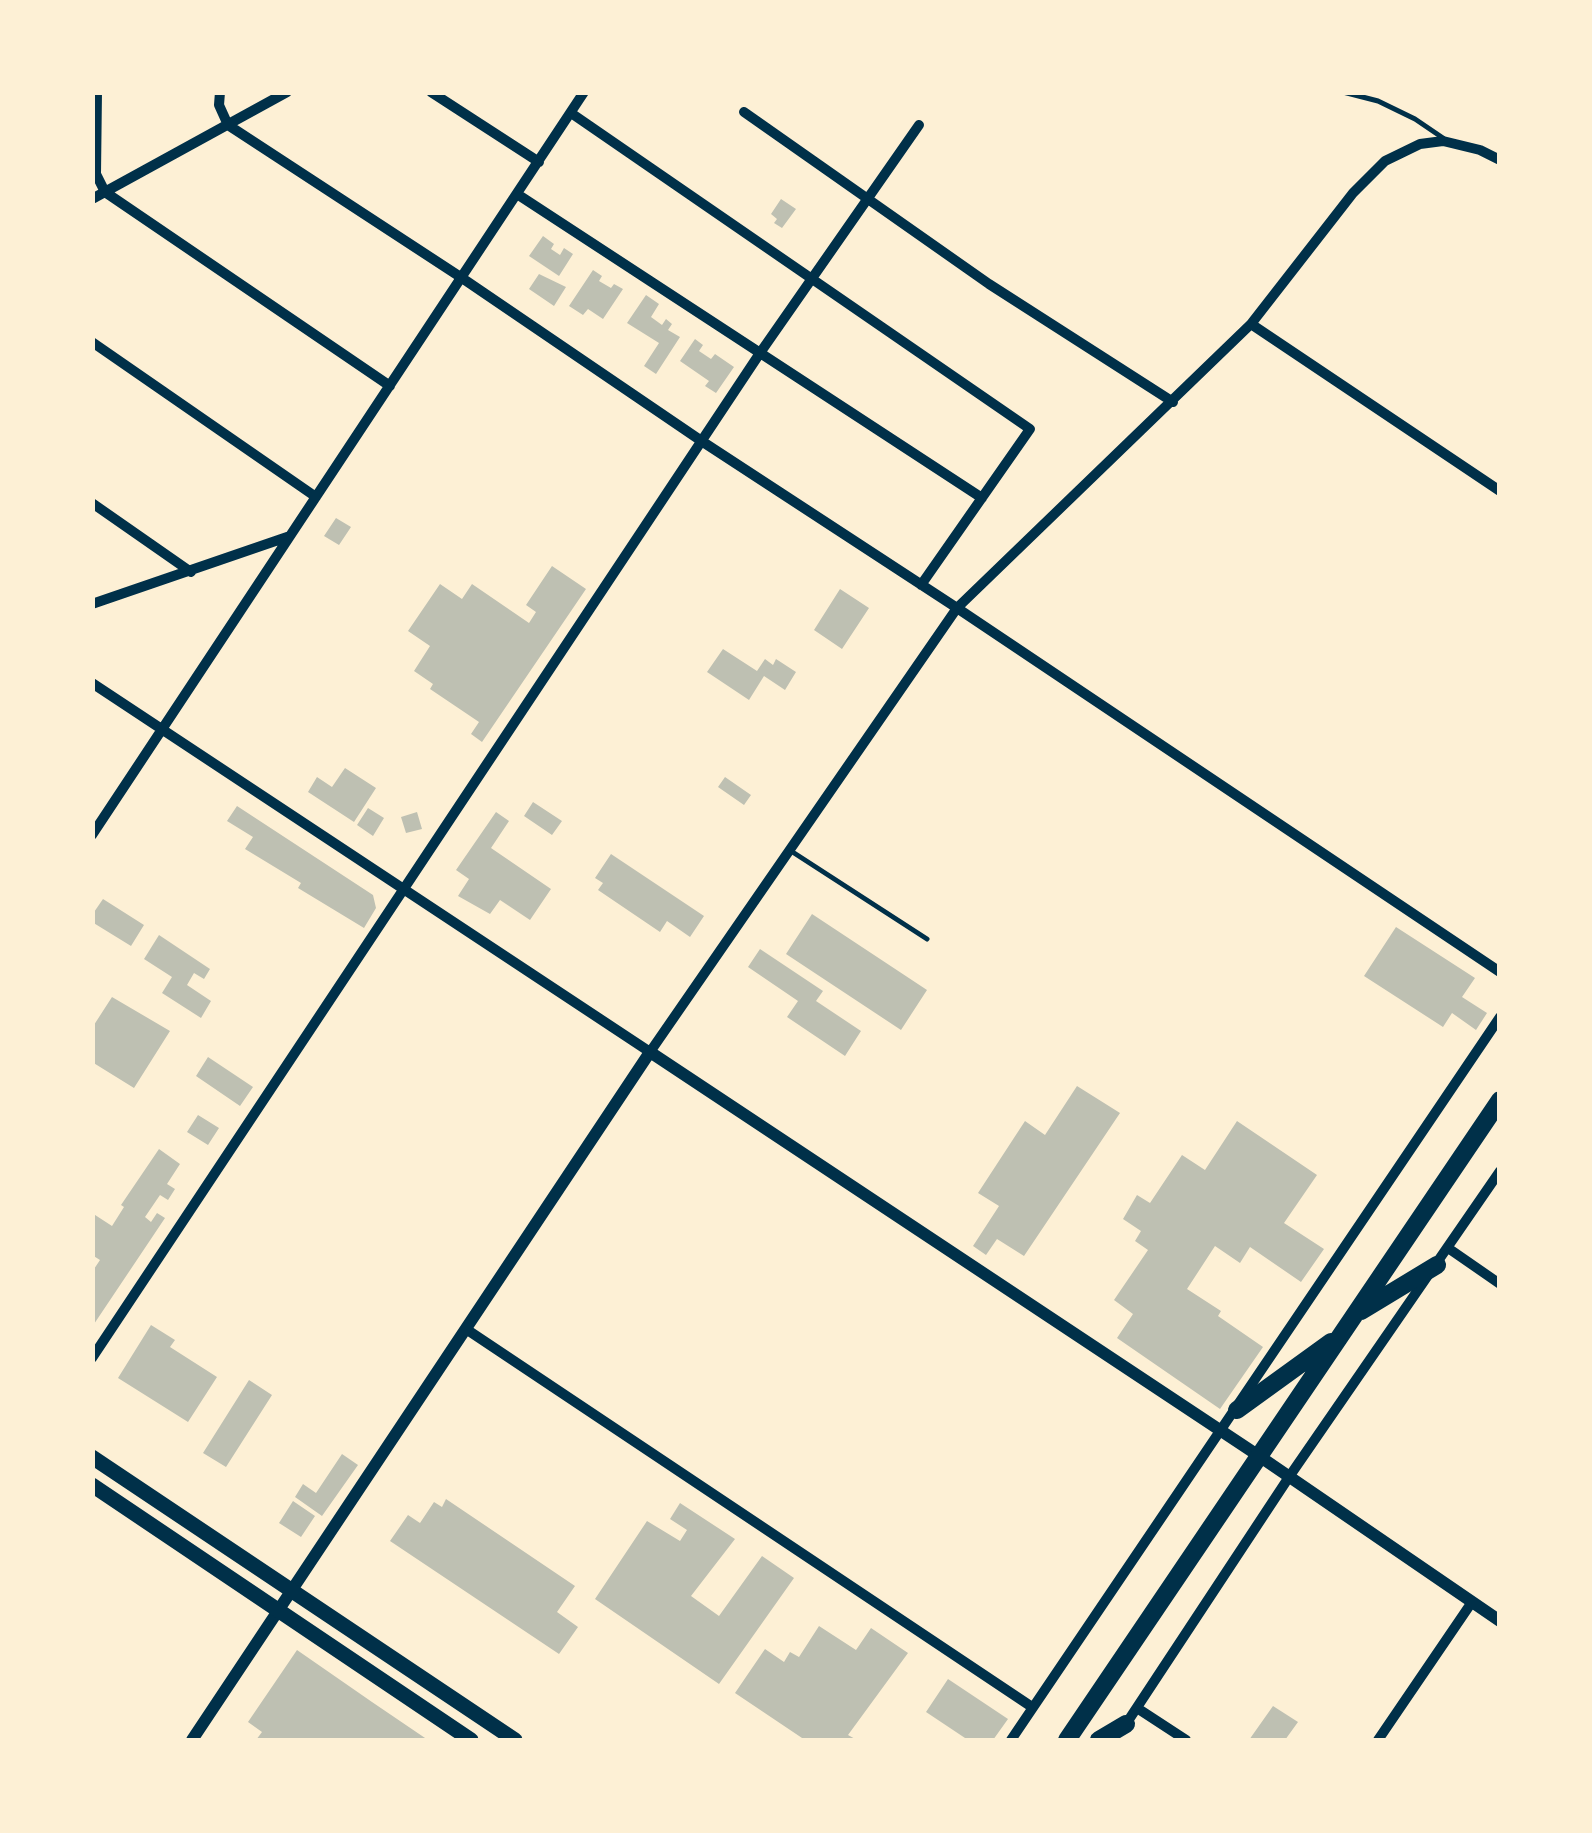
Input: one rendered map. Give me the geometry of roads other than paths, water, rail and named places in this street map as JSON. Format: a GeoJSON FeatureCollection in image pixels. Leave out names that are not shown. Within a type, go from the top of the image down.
{"type":"FeatureCollection","features":[{"type":"Feature","properties":{"kind":"highway"},"geometry":{"type":"LineString","coordinates":[[1068,1740],[1500,1100]]}},
{"type":"Feature","properties":{"kind":"highway"},"geometry":{"type":"LineString","coordinates":[[1356,1314],[1437,1265]]}},
{"type":"Feature","properties":{"kind":"highway"},"geometry":{"type":"LineString","coordinates":[[1237,1410],[1343,1333]]}},
{"type":"Feature","properties":{"kind":"highway"},"geometry":{"type":"LineString","coordinates":[[1100,1740],[1132,1716]]}},
{"type":"Feature","properties":{"kind":"main road"},"geometry":{"type":"LineString","coordinates":[[92,1457],[292,1590],[494,1734],[515,1740]]}},
{"type":"Feature","properties":{"kind":"main road"},"geometry":{"type":"LineString","coordinates":[[92,1485],[471,1740]]}},
{"type":"Feature","properties":{"kind":"street"},"geometry":{"type":"LineString","coordinates":[[97,92],[96,174],[106,192],[390,386]]}},
{"type":"Feature","properties":{"kind":"street"},"geometry":{"type":"LineString","coordinates":[[220,92],[219,105],[228,125],[1500,972]]}},
{"type":"Feature","properties":{"kind":"street"},"geometry":{"type":"LineString","coordinates":[[92,199],[286,92]]}},
{"type":"Feature","properties":{"kind":"street"},"geometry":{"type":"LineString","coordinates":[[431,92],[538,162]]}},
{"type":"Feature","properties":{"kind":"street"},"geometry":{"type":"LineString","coordinates":[[92,835],[584,92]]}},
{"type":"Feature","properties":{"kind":"street"},"geometry":{"type":"LineString","coordinates":[[744,112],[1076,342],[1172,402]]}},
{"type":"Feature","properties":{"kind":"street"},"geometry":{"type":"LineString","coordinates":[[571,113],[1030,429],[920,585]]}},
{"type":"Feature","properties":{"kind":"street"},"geometry":{"type":"LineString","coordinates":[[92,1358],[760,353],[919,125]]}},
{"type":"Feature","properties":{"kind":"street"},"geometry":{"type":"LineString","coordinates":[[192,1740],[650,1052],[957,608],[1251,324],[1353,194],[1386,161],[1420,144],[1450,143],[1500,160]]}},
{"type":"Feature","properties":{"kind":"street"},"geometry":{"type":"LineString","coordinates":[[517,194],[982,498]]}},
{"type":"Feature","properties":{"kind":"street"},"geometry":{"type":"LineString","coordinates":[[1251,324],[1500,491]]}},
{"type":"Feature","properties":{"kind":"street"},"geometry":{"type":"LineString","coordinates":[[92,342],[316,498]]}},
{"type":"Feature","properties":{"kind":"street"},"geometry":{"type":"LineString","coordinates":[[92,504],[192,572]]}},
{"type":"Feature","properties":{"kind":"street"},"geometry":{"type":"LineString","coordinates":[[92,604],[290,536]]}},
{"type":"Feature","properties":{"kind":"street"},"geometry":{"type":"LineString","coordinates":[[92,682],[1259,1456],[1500,1621]]}},
{"type":"Feature","properties":{"kind":"street"},"geometry":{"type":"LineString","coordinates":[[1010,1740],[1500,1017]]}},
{"type":"Feature","properties":{"kind":"street"},"geometry":{"type":"LineString","coordinates":[[1115,1740],[1289,1477],[1500,1171]]}},
{"type":"Feature","properties":{"kind":"street"},"geometry":{"type":"LineString","coordinates":[[1448,1248],[1500,1284]]}},
{"type":"Feature","properties":{"kind":"street"},"geometry":{"type":"LineString","coordinates":[[466,1330],[1032,1707]]}},
{"type":"Feature","properties":{"kind":"street"},"geometry":{"type":"LineString","coordinates":[[1378,1740],[1472,1602]]}},
{"type":"Feature","properties":{"kind":"street"},"geometry":{"type":"LineString","coordinates":[[1132,1716],[1186,1740]]}},
{"type":"Feature","properties":{"kind":"lane"},"geometry":{"type":"LineString","coordinates":[[1343,92],[1378,101],[1415,119],[1450,143]]}},
{"type":"Feature","properties":{"kind":"lane"},"geometry":{"type":"LineString","coordinates":[[790,850],[926,939]]}}]}
